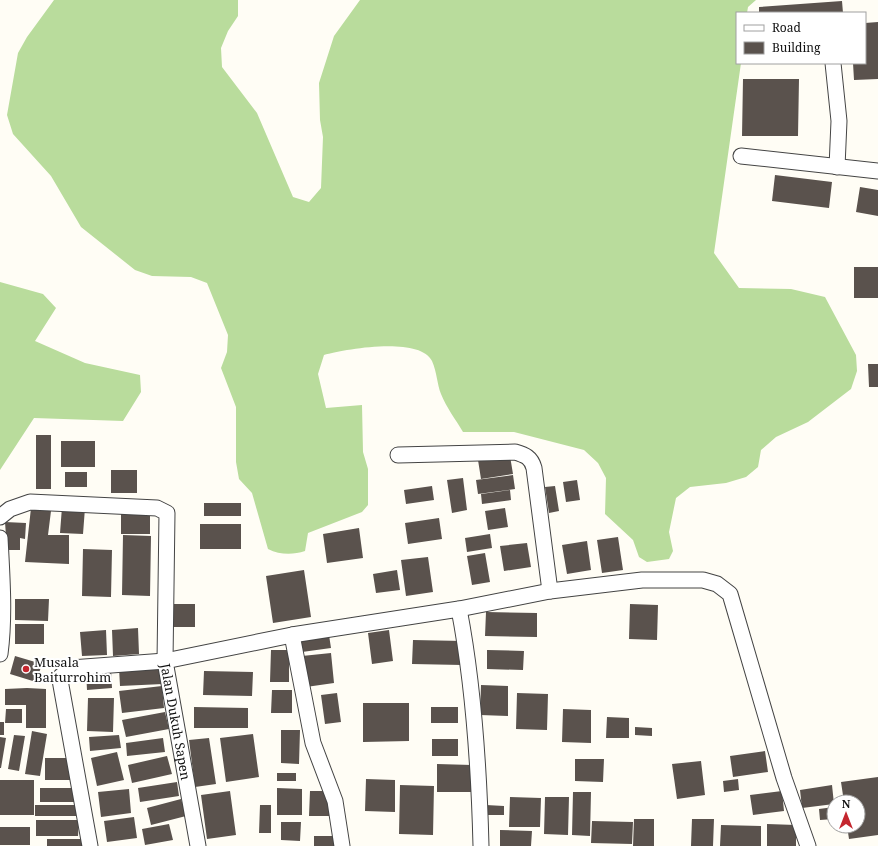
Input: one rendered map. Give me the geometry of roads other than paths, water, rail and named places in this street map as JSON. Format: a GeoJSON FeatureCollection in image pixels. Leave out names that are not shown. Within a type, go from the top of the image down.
{"type":"FeatureCollection","features":[{"type":"Feature","properties":{"kind":"street"},"geometry":{"type":"LineString","coordinates":[[833,64],[839,121],[837,166]]}},
{"type":"Feature","properties":{"kind":"street"},"geometry":{"type":"LineString","coordinates":[[741,156],[878,171]]}},
{"type":"Feature","properties":{"kind":"street"},"geometry":{"type":"LineString","coordinates":[[398,455],[515,452],[528,457],[532,461],[534,468],[550,590]]}},
{"type":"Feature","properties":{"kind":"street"},"geometry":{"type":"LineString","coordinates":[[0,517],[10,509],[30,502],[157,508],[167,513],[165,661],[292,635],[459,609],[550,590],[642,580],[703,580],[717,584],[730,594],[784,778],[808,846]]}},
{"type":"Feature","properties":{"kind":"street"},"geometry":{"type":"LineString","coordinates":[[0,538],[2,638],[0,654]]}},
{"type":"Feature","properties":{"kind":"street"},"geometry":{"type":"LineString","coordinates":[[459,609],[474,708],[479,768],[481,846]]}},
{"type":"Feature","properties":{"kind":"street"},"geometry":{"type":"LineString","coordinates":[[292,635],[313,743],[336,801],[342,846]]}},
{"type":"Feature","properties":{"kind":"street","name":"Jalan Dukuh Sapen"},"geometry":{"type":"LineString","coordinates":[[90,846],[60,680],[61,676],[67,670],[75,668],[165,661],[198,846]]}},
{"type":"Feature","properties":{"kind":"place","name":"Musala Baiturrohim"},"geometry":{"type":"Point","coordinates":[26,669]}}]}
